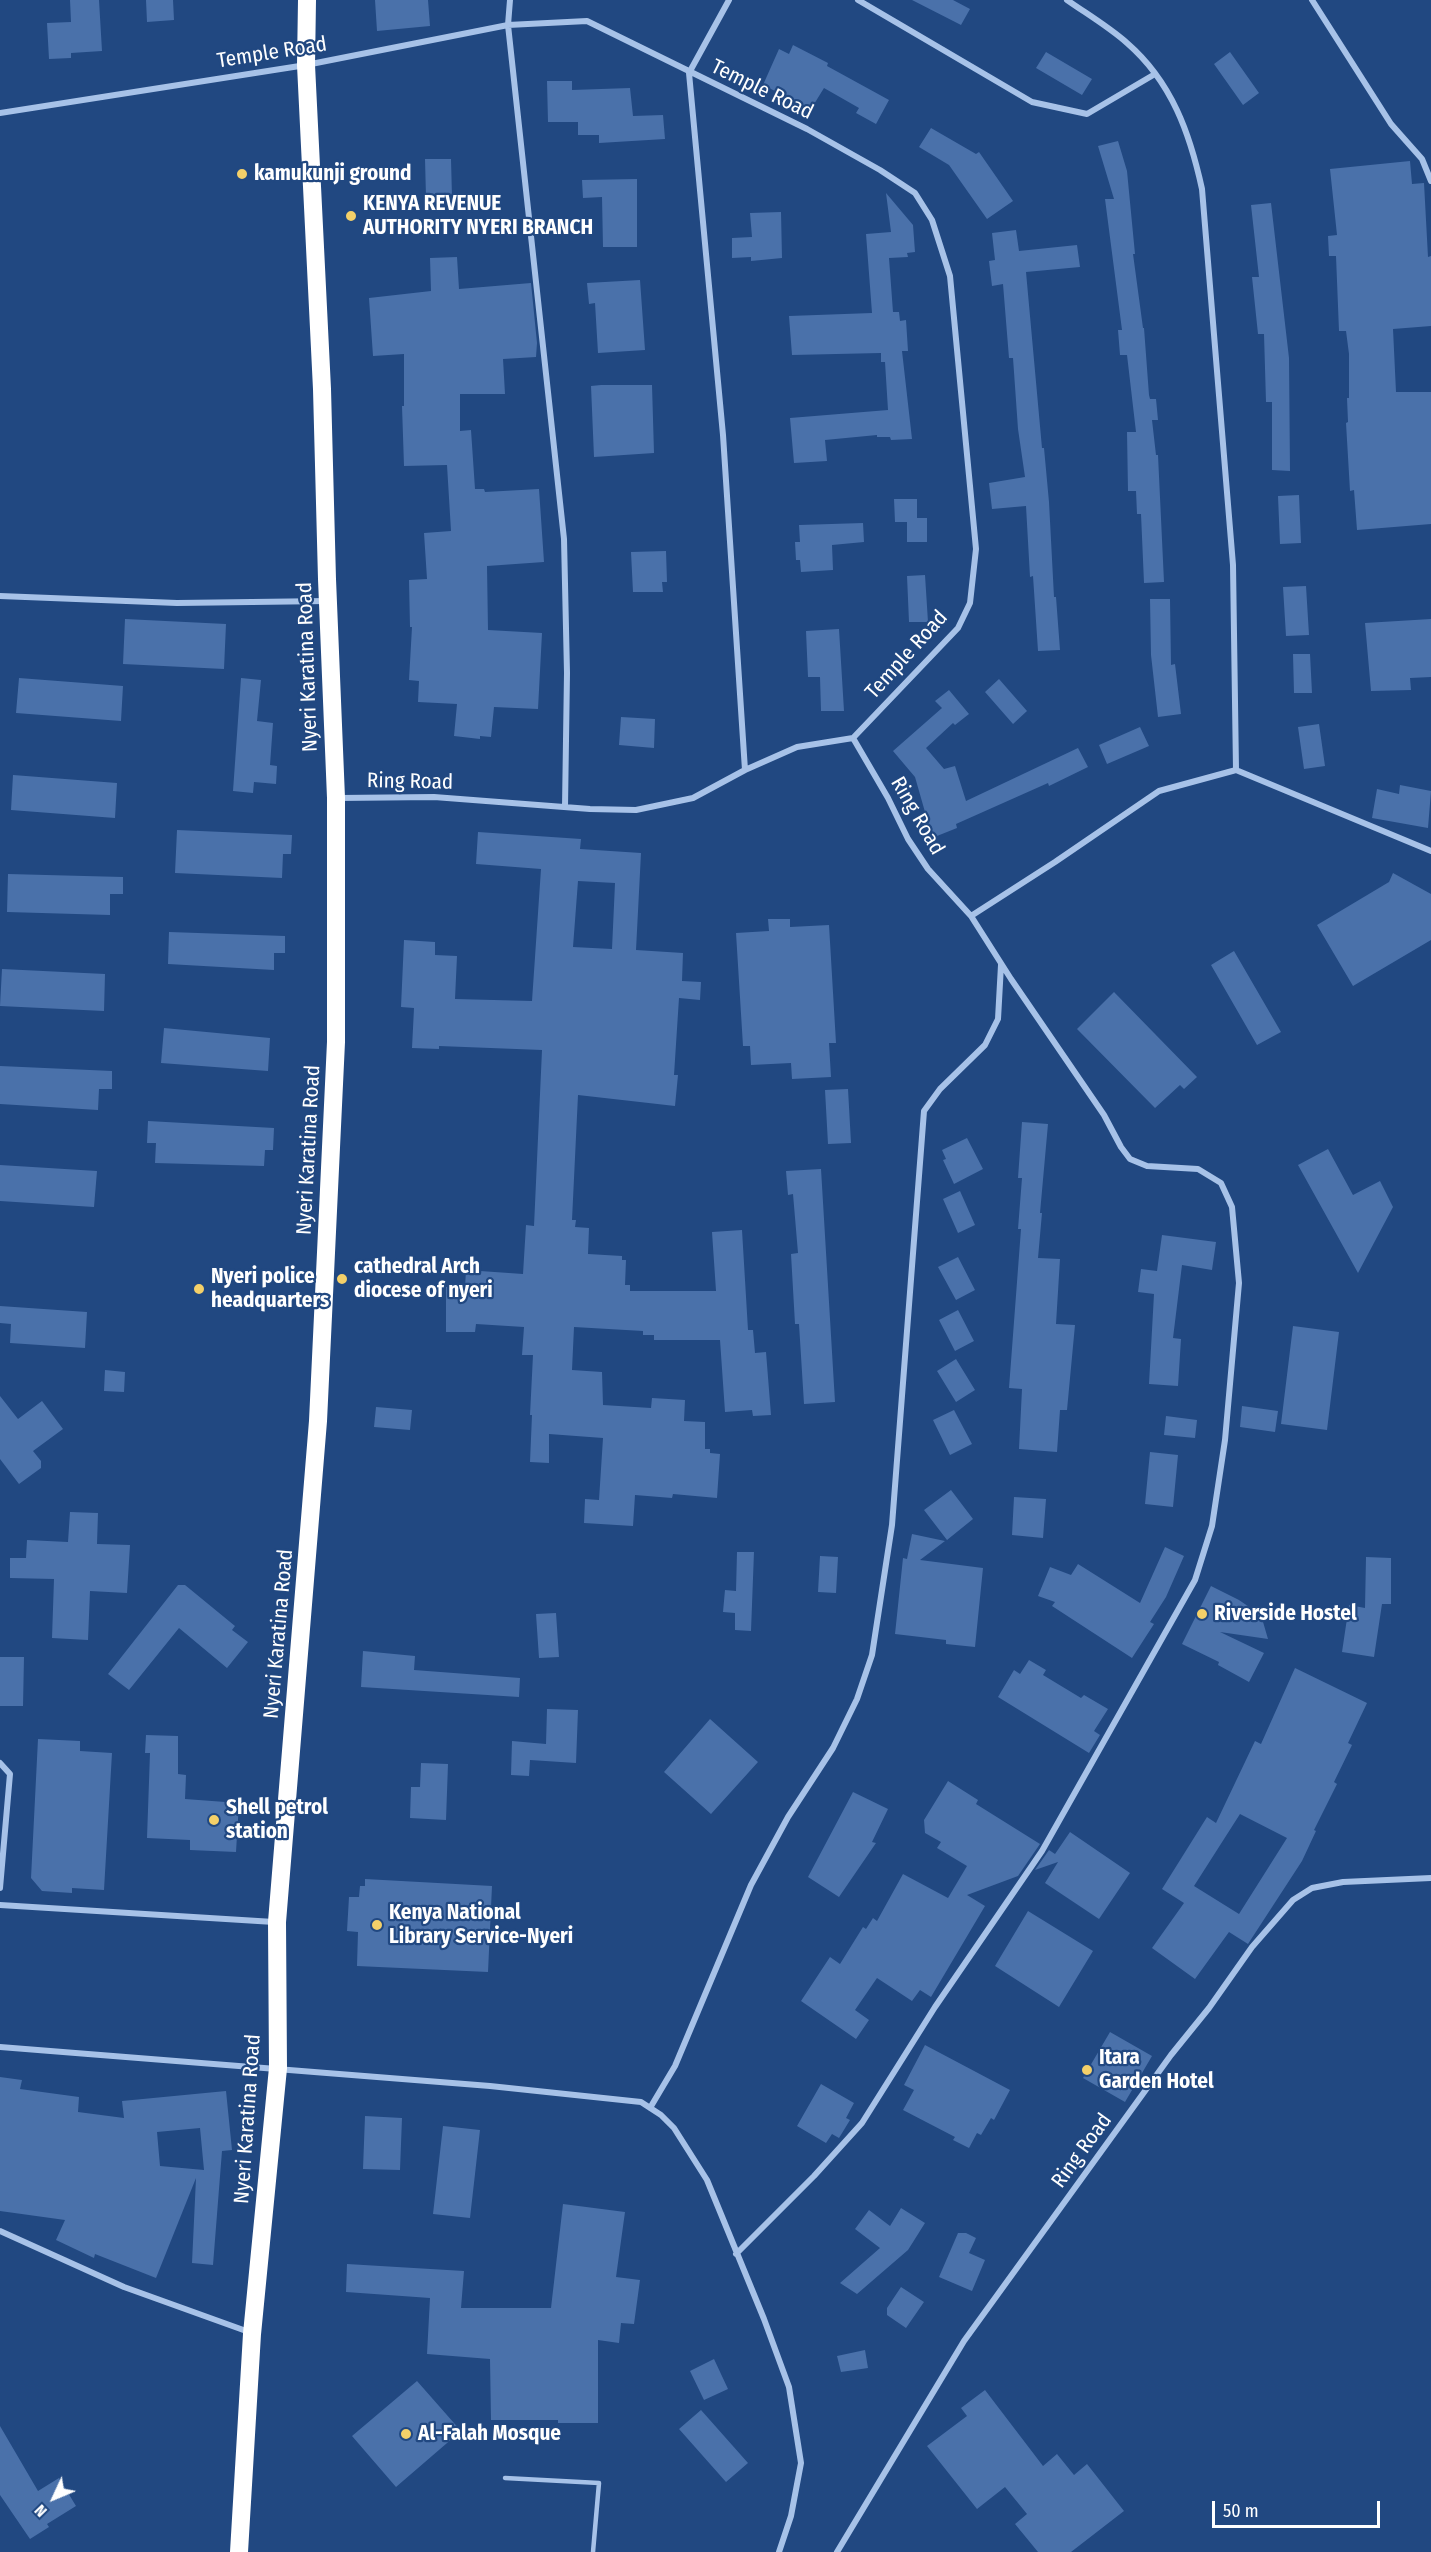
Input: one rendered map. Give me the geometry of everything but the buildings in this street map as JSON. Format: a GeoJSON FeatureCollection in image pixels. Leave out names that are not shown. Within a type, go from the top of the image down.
{"type":"FeatureCollection","features":[{"type":"Feature","properties":{"kind":"highway","name":"Nyeri Karatina Road"},"geometry":{"type":"LineString","coordinates":[[239,2552],[252,2334],[278,2068],[278,1922],[289,1759],[309,1564],[322,1361],[336,1042],[336,798],[322,389],[306,65],[307,0]]}},
{"type":"Feature","properties":{"kind":"street"},"geometry":{"type":"LineString","coordinates":[[510,0],[508,25],[564,539],[567,673],[565,807]]}},
{"type":"Feature","properties":{"kind":"street"},"geometry":{"type":"LineString","coordinates":[[729,0],[689,73],[723,435],[746,770]]}},
{"type":"Feature","properties":{"kind":"street"},"geometry":{"type":"LineString","coordinates":[[858,0],[1032,102],[1087,114],[1155,74]]}},
{"type":"Feature","properties":{"kind":"street"},"geometry":{"type":"LineString","coordinates":[[1067,0],[1128,44],[1168,90],[1190,139],[1202,189],[1233,565],[1236,770]]}},
{"type":"Feature","properties":{"kind":"street"},"geometry":{"type":"LineString","coordinates":[[1312,0],[1391,124],[1422,159],[1431,182]]}},
{"type":"Feature","properties":{"kind":"street","name":"Temple Road"},"geometry":{"type":"LineString","coordinates":[[0,112],[306,65],[508,25],[587,21],[807,129],[880,170],[915,193],[932,220],[950,276],[976,549],[970,603],[958,628],[853,738]]}},
{"type":"Feature","properties":{"kind":"street"},"geometry":{"type":"LineString","coordinates":[[0,596],[177,603],[328,601]]}},
{"type":"Feature","properties":{"kind":"street","name":"Ring Road"},"geometry":{"type":"LineString","coordinates":[[336,798],[434,797],[636,810],[693,798],[746,770],[797,747],[853,738],[888,798],[908,839],[928,869],[971,916],[1104,1115],[1130,1159],[1147,1166],[1198,1169],[1221,1184],[1232,1207],[1239,1282],[1225,1440],[1212,1526],[1195,1580],[1042,1851],[935,2007],[862,2123],[814,2176],[736,2254]]}},
{"type":"Feature","properties":{"kind":"street"},"geometry":{"type":"LineString","coordinates":[[971,916],[1159,791],[1236,770],[1431,851]]}},
{"type":"Feature","properties":{"kind":"street"},"geometry":{"type":"LineString","coordinates":[[650,2108],[675,2066],[751,1885],[788,1817],[833,1748],[857,1699],[872,1656],[892,1525],[924,1111],[940,1089],[985,1045],[998,1019],[1001,963]]}},
{"type":"Feature","properties":{"kind":"street"},"geometry":{"type":"LineString","coordinates":[[0,1763],[10,1774],[0,1888]]}},
{"type":"Feature","properties":{"kind":"street","name":"Ring Road"},"geometry":{"type":"LineString","coordinates":[[837,2552],[964,2341],[1171,2055],[1209,2008],[1252,1947],[1293,1900],[1312,1888],[1343,1882],[1431,1878]]}},
{"type":"Feature","properties":{"kind":"street"},"geometry":{"type":"LineString","coordinates":[[0,1905],[278,1922]]}},
{"type":"Feature","properties":{"kind":"street"},"geometry":{"type":"LineString","coordinates":[[0,2047],[490,2086],[641,2102],[674,2128],[707,2180],[764,2319],[789,2387],[801,2463],[791,2516],[779,2552]]}},
{"type":"Feature","properties":{"kind":"street"},"geometry":{"type":"LineString","coordinates":[[0,2231],[124,2287],[252,2334]]}},
{"type":"Feature","properties":{"kind":"lane"},"geometry":{"type":"LineString","coordinates":[[506,2478],[599,2483],[593,2552]]}},
{"type":"Feature","properties":{"kind":"place","name":"kamukunji ground"},"geometry":{"type":"Point","coordinates":[242,174]}},
{"type":"Feature","properties":{"kind":"place","name":"KENYA REVENUE AUTHORITY NYERI BRANCH"},"geometry":{"type":"Point","coordinates":[351,216]}},
{"type":"Feature","properties":{"kind":"place","name":"cathedral Arch diocese of nyeri"},"geometry":{"type":"Point","coordinates":[342,1279]}},
{"type":"Feature","properties":{"kind":"place","name":"Nyeri police headquarters"},"geometry":{"type":"Point","coordinates":[199,1289]}},
{"type":"Feature","properties":{"kind":"place","name":"Riverside Hostel"},"geometry":{"type":"Point","coordinates":[1202,1614]}},
{"type":"Feature","properties":{"kind":"place","name":"Shell petrol station"},"geometry":{"type":"Point","coordinates":[214,1820]}},
{"type":"Feature","properties":{"kind":"place","name":"Kenya National Library Service-Nyeri"},"geometry":{"type":"Point","coordinates":[377,1925]}},
{"type":"Feature","properties":{"kind":"place","name":"Itara Garden Hotel"},"geometry":{"type":"Point","coordinates":[1087,2070]}},
{"type":"Feature","properties":{"kind":"place","name":"Al-Falah Mosque"},"geometry":{"type":"Point","coordinates":[406,2434]}}]}
